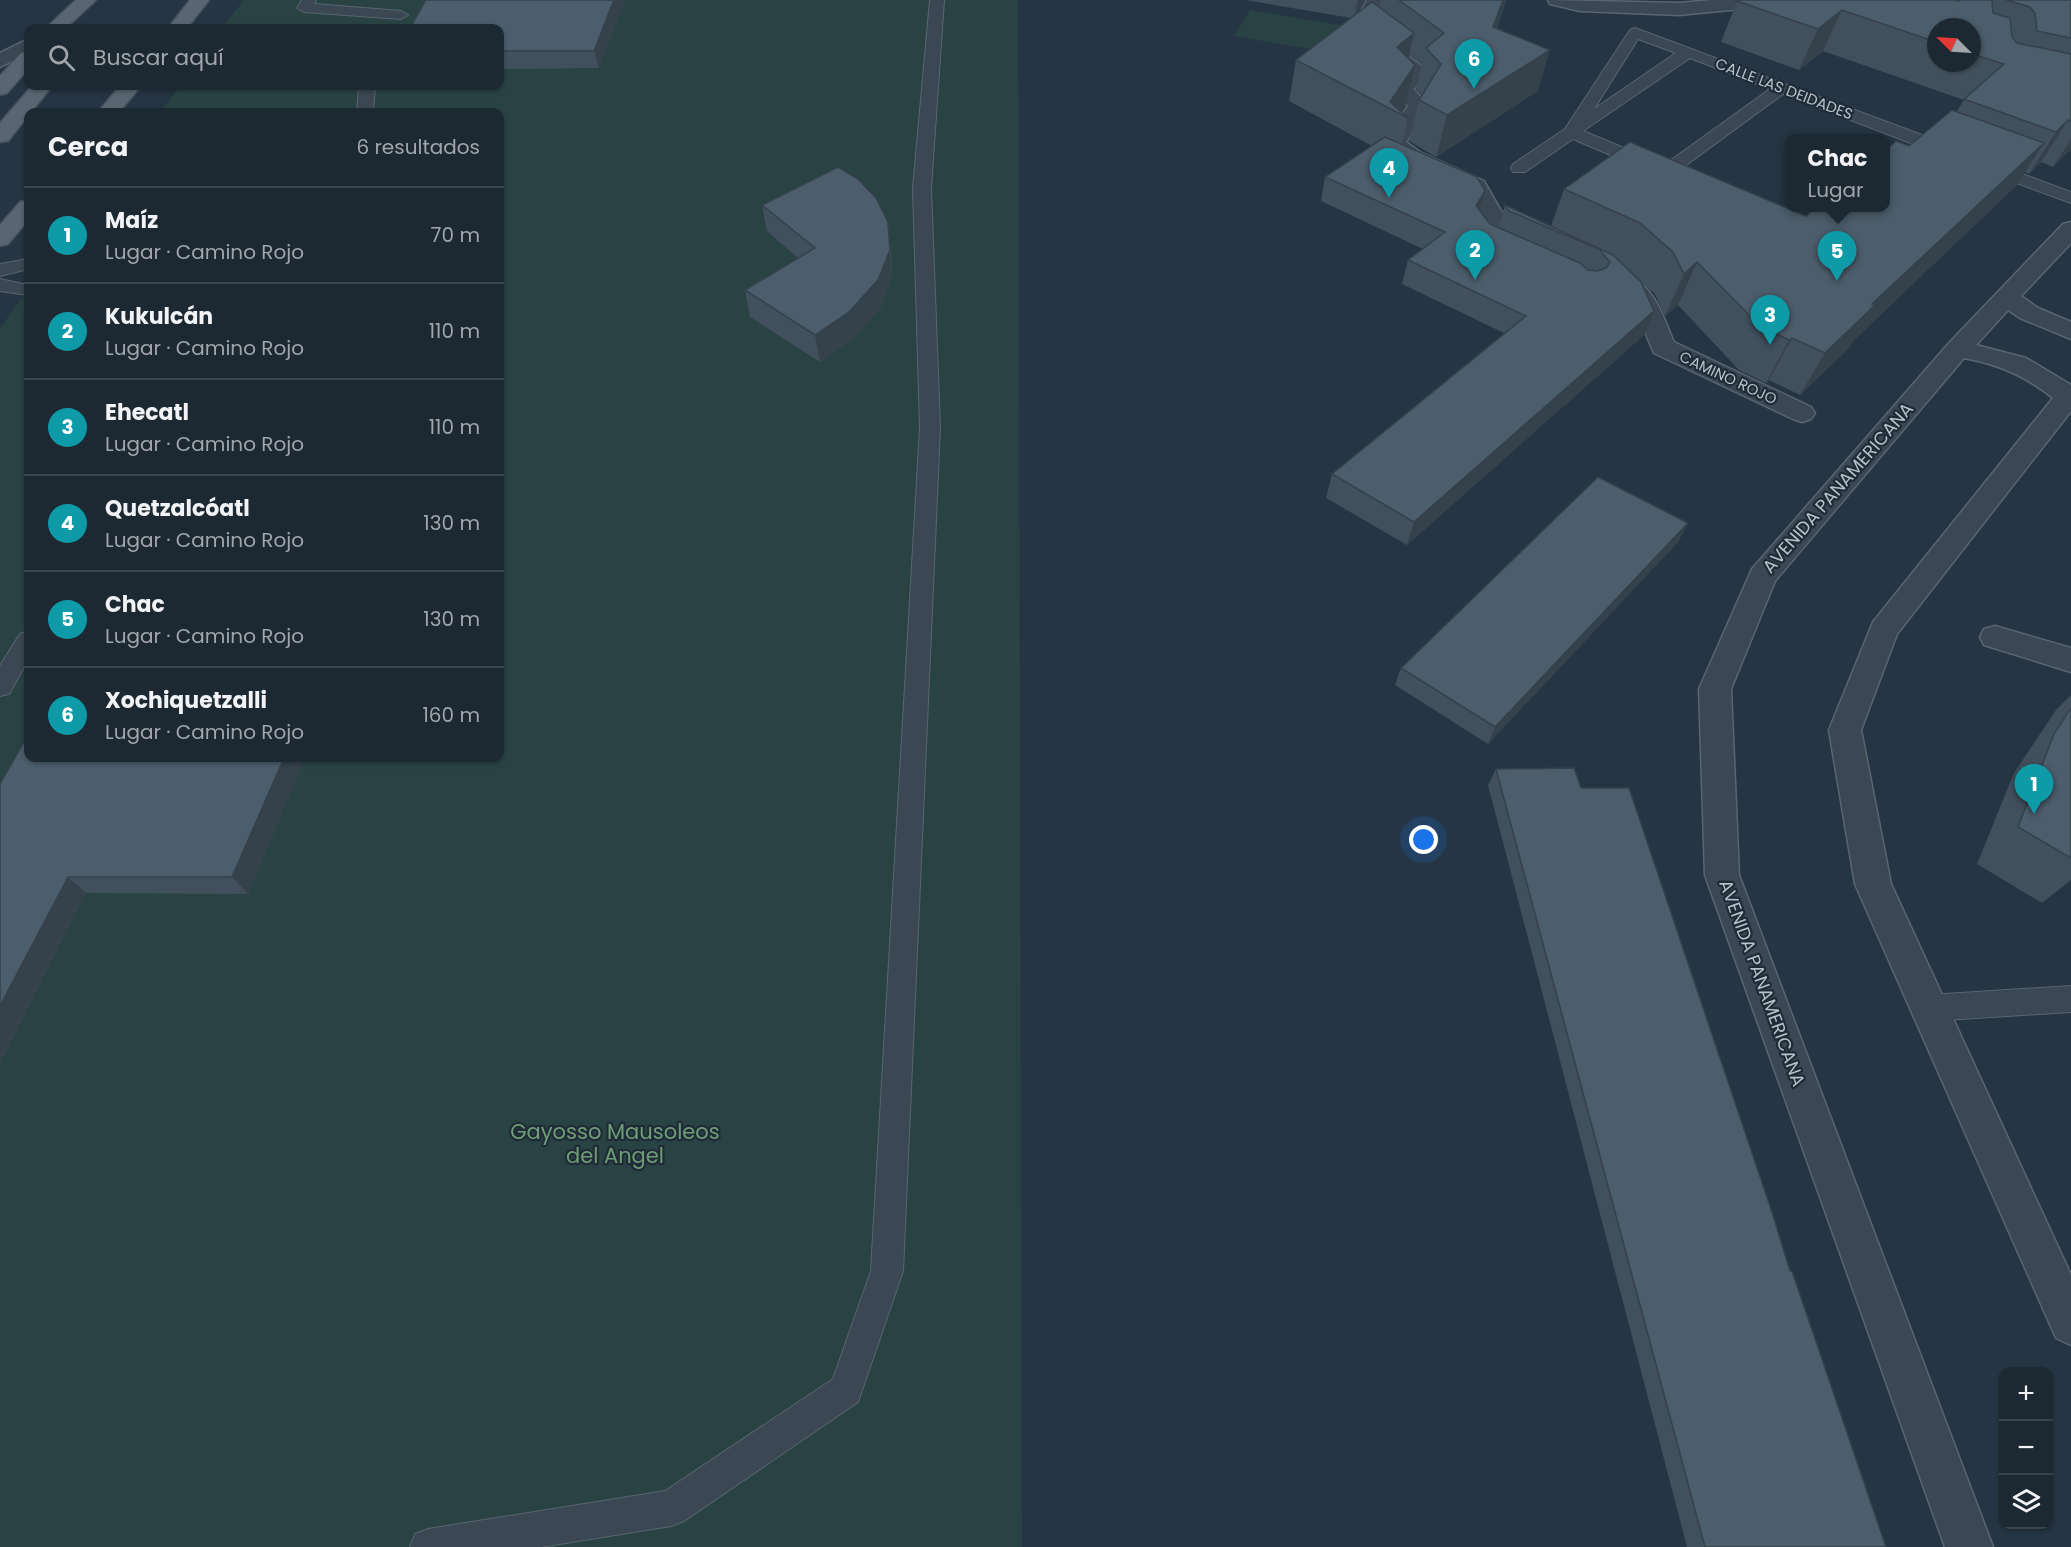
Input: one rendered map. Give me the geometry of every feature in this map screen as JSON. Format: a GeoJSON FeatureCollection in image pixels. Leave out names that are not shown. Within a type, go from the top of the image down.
{"type":"FeatureCollection","features":[{"type":"Feature","properties":{"kind":"main road"},"geometry":{"type":"LineString","coordinates":[[60,24],[87,0]]}},
{"type":"Feature","properties":{"kind":"main road"},"geometry":{"type":"LineString","coordinates":[[98,17],[107,0]]}},
{"type":"Feature","properties":{"kind":"main road"},"geometry":{"type":"LineString","coordinates":[[180,24],[200,0]]}},
{"type":"Feature","properties":{"kind":"main road"},"geometry":{"type":"LineString","coordinates":[[0,89],[24,62]]}},
{"type":"Feature","properties":{"kind":"main road"},"geometry":{"type":"LineString","coordinates":[[0,136],[39,90]]}},
{"type":"Feature","properties":{"kind":"main road"},"geometry":{"type":"LineString","coordinates":[[112,108],[127,90]]}},
{"type":"Feature","properties":{"kind":"main road"},"geometry":{"type":"LineString","coordinates":[[0,239],[24,212]]}},
{"type":"Feature","properties":{"kind":"street"},"geometry":{"type":"LineString","coordinates":[[1376,0],[1361,30],[1422,74],[1400,88],[1419,105],[1394,143],[1412,157],[1476,186],[1492,215],[1563,248]]}},
{"type":"Feature","properties":{"kind":"street"},"geometry":{"type":"LineString","coordinates":[[1557,0],[1591,6],[1679,9],[1750,2],[1795,8]]}},
{"type":"Feature","properties":{"kind":"street"},"geometry":{"type":"LineString","coordinates":[[0,61],[24,47]]}},
{"type":"Feature","properties":{"kind":"street"},"geometry":{"type":"LineString","coordinates":[[1492,215],[1483,230],[1492,241]]}},
{"type":"Feature","properties":{"kind":"street","name":"AVENIDA PANAMERICANA"},"geometry":{"type":"LineString","coordinates":[[1969,1547],[1722,875],[1715,689],[1762,576],[1958,349],[2071,229]]}},
{"type":"Feature","properties":{"kind":"street","name":"CAMINO ROJO"},"geometry":{"type":"LineString","coordinates":[[1613,272],[1644,301],[1663,347],[1802,413]]}},
{"type":"Feature","properties":{"kind":"street"},"geometry":{"type":"LineString","coordinates":[[2007,298],[2029,313],[2071,331]]}},
{"type":"Feature","properties":{"kind":"street"},"geometry":{"type":"LineString","coordinates":[[1958,349],[1993,355],[2021,365],[2045,377],[2069,395],[1884,630],[1845,730],[1873,884],[2071,1323]]}},
{"type":"Feature","properties":{"kind":"street"},"geometry":{"type":"LineString","coordinates":[[1995,637],[2071,660]]}},
{"type":"Feature","properties":{"kind":"lane"},"geometry":{"type":"LineString","coordinates":[[309,0],[304,8],[397,22],[410,0]]}},
{"type":"Feature","properties":{"kind":"lane"},"geometry":{"type":"LineString","coordinates":[[428,1547],[671,1508],[846,1390],[887,1271],[930,428],[922,188],[937,0]]}},
{"type":"Feature","properties":{"kind":"lane","name":"CALLE LAS DEIDADES"},"geometry":{"type":"LineString","coordinates":[[1571,132],[1635,33],[1781,88],[1881,134]]}},
{"type":"Feature","properties":{"kind":"lane"},"geometry":{"type":"LineString","coordinates":[[1519,168],[1688,52]]}},
{"type":"Feature","properties":{"kind":"lane"},"geometry":{"type":"LineString","coordinates":[[1666,172],[1781,88]]}},
{"type":"Feature","properties":{"kind":"lane"},"geometry":{"type":"LineString","coordinates":[[365,108],[367,90]]}},
{"type":"Feature","properties":{"kind":"lane"},"geometry":{"type":"LineString","coordinates":[[1571,132],[1699,186]]}},
{"type":"Feature","properties":{"kind":"lane","name":"CALLE LAS DEIDADES"},"geometry":{"type":"LineString","coordinates":[[1890,137],[1972,160],[2071,198]]}},
{"type":"Feature","properties":{"kind":"lane"},"geometry":{"type":"LineString","coordinates":[[0,270],[24,265]]}},
{"type":"Feature","properties":{"kind":"lane"},"geometry":{"type":"LineString","coordinates":[[0,285],[24,289]]}},
{"type":"Feature","properties":{"kind":"lane"},"geometry":{"type":"LineString","coordinates":[[0,687],[24,647]]}},
{"type":"Feature","properties":{"kind":"lane"},"geometry":{"type":"LineString","coordinates":[[1929,1008],[2071,999]]}},
{"type":"Feature","properties":{"kind":"green space","name":"Gayosso Mausoleos del Angel"},"geometry":{"type":"Polygon","coordinates":[[[244,0],[1018,0],[1022,1547],[0,1547],[0,328],[24,295],[24,762],[504,762],[504,108],[163,108],[177,90],[504,90],[504,24],[225,24],[244,0]]]}},
{"type":"Feature","properties":{"kind":"green space"},"geometry":{"type":"Polygon","coordinates":[[[1250,10],[1340,25],[1326,52],[1234,36],[1250,10]]]}},
{"type":"Feature","properties":{"kind":"building"},"geometry":{"type":"Polygon","coordinates":[[[426,0],[614,0],[594,51],[504,51],[504,24],[412,24],[426,0]]]}},
{"type":"Feature","properties":{"kind":"building"},"geometry":{"type":"Polygon","coordinates":[[[1399,0],[1503,0],[1493,27],[1550,50],[1447,115],[1419,100],[1441,64],[1426,48],[1444,33],[1399,0]]]}},
{"type":"Feature","properties":{"kind":"building"},"geometry":{"type":"Polygon","coordinates":[[[1992,0],[1993,13],[2010,18],[2012,37],[2017,43],[2071,54],[2071,122],[2068,120],[2056,132],[1964,99],[2004,64],[1981,57],[1981,18],[1927,18],[1927,39],[1842,10],[1818,29],[1737,1],[1992,0]]]}},
{"type":"Feature","properties":{"kind":"building"},"geometry":{"type":"Polygon","coordinates":[[[2006,0],[2071,0],[2071,38],[2037,31],[2035,13],[2030,7],[2006,0]]]}},
{"type":"Feature","properties":{"kind":"building"},"geometry":{"type":"Polygon","coordinates":[[[1372,2],[1414,33],[1397,47],[1415,65],[1390,102],[1408,118],[1296,60],[1372,2]]]}},
{"type":"Feature","properties":{"kind":"building"},"geometry":{"type":"Polygon","coordinates":[[[1952,110],[2044,143],[1872,304],[1875,305],[1825,353],[1761,327],[1697,262],[1684,274],[1673,252],[1640,223],[1564,189],[1630,142],[1785,207],[1785,212],[1796,212],[1806,216],[1810,212],[1890,212],[1890,146],[1896,141],[1909,146],[1952,110]]]}},
{"type":"Feature","properties":{"kind":"building"},"geometry":{"type":"Polygon","coordinates":[[[1385,137],[1477,177],[1485,191],[1476,206],[1490,224],[1580,263],[1588,270],[1597,271],[1606,268],[1610,262],[1599,249],[1509,211],[1505,205],[1613,255],[1641,282],[1654,311],[1414,522],[1332,474],[1526,316],[1408,260],[1445,232],[1325,177],[1385,137]]]}},
{"type":"Feature","properties":{"kind":"building"},"geometry":{"type":"Polygon","coordinates":[[[838,167],[858,179],[876,198],[888,222],[890,250],[878,280],[849,312],[815,335],[745,290],[815,248],[762,205],[838,167]]]}},
{"type":"Feature","properties":{"kind":"building"},"geometry":{"type":"Polygon","coordinates":[[[1598,477],[1688,523],[1495,727],[1401,668],[1598,477]]]}},
{"type":"Feature","properties":{"kind":"building"},"geometry":{"type":"Polygon","coordinates":[[[2071,708],[2071,858],[2018,827],[2054,734],[2071,708]]]}},
{"type":"Feature","properties":{"kind":"building"},"geometry":{"type":"Polygon","coordinates":[[[24,742],[24,762],[282,762],[232,877],[68,877],[0,1006],[0,784],[24,742]]]}},
{"type":"Feature","properties":{"kind":"building"},"geometry":{"type":"Polygon","coordinates":[[[1574,768],[1581,788],[1629,788],[1790,1271],[1792,1271],[1886,1547],[1705,1547],[1496,769],[1574,768]]]}},
{"type":"Feature","properties":{"kind":"place","name":"Xochiquetzalli"},"geometry":{"type":"Point","coordinates":[1474,89]}},
{"type":"Feature","properties":{"kind":"place","name":"Quetzalcóatl"},"geometry":{"type":"Point","coordinates":[1389,198]}},
{"type":"Feature","properties":{"kind":"place","name":"Kukulcán"},"geometry":{"type":"Point","coordinates":[1475,280]}},
{"type":"Feature","properties":{"kind":"place","name":"Chac"},"geometry":{"type":"Point","coordinates":[1837,281]}},
{"type":"Feature","properties":{"kind":"place","name":"Ehecatl"},"geometry":{"type":"Point","coordinates":[1770,345]}},
{"type":"Feature","properties":{"kind":"place","name":"Maíz"},"geometry":{"type":"Point","coordinates":[2034,814]}}]}
